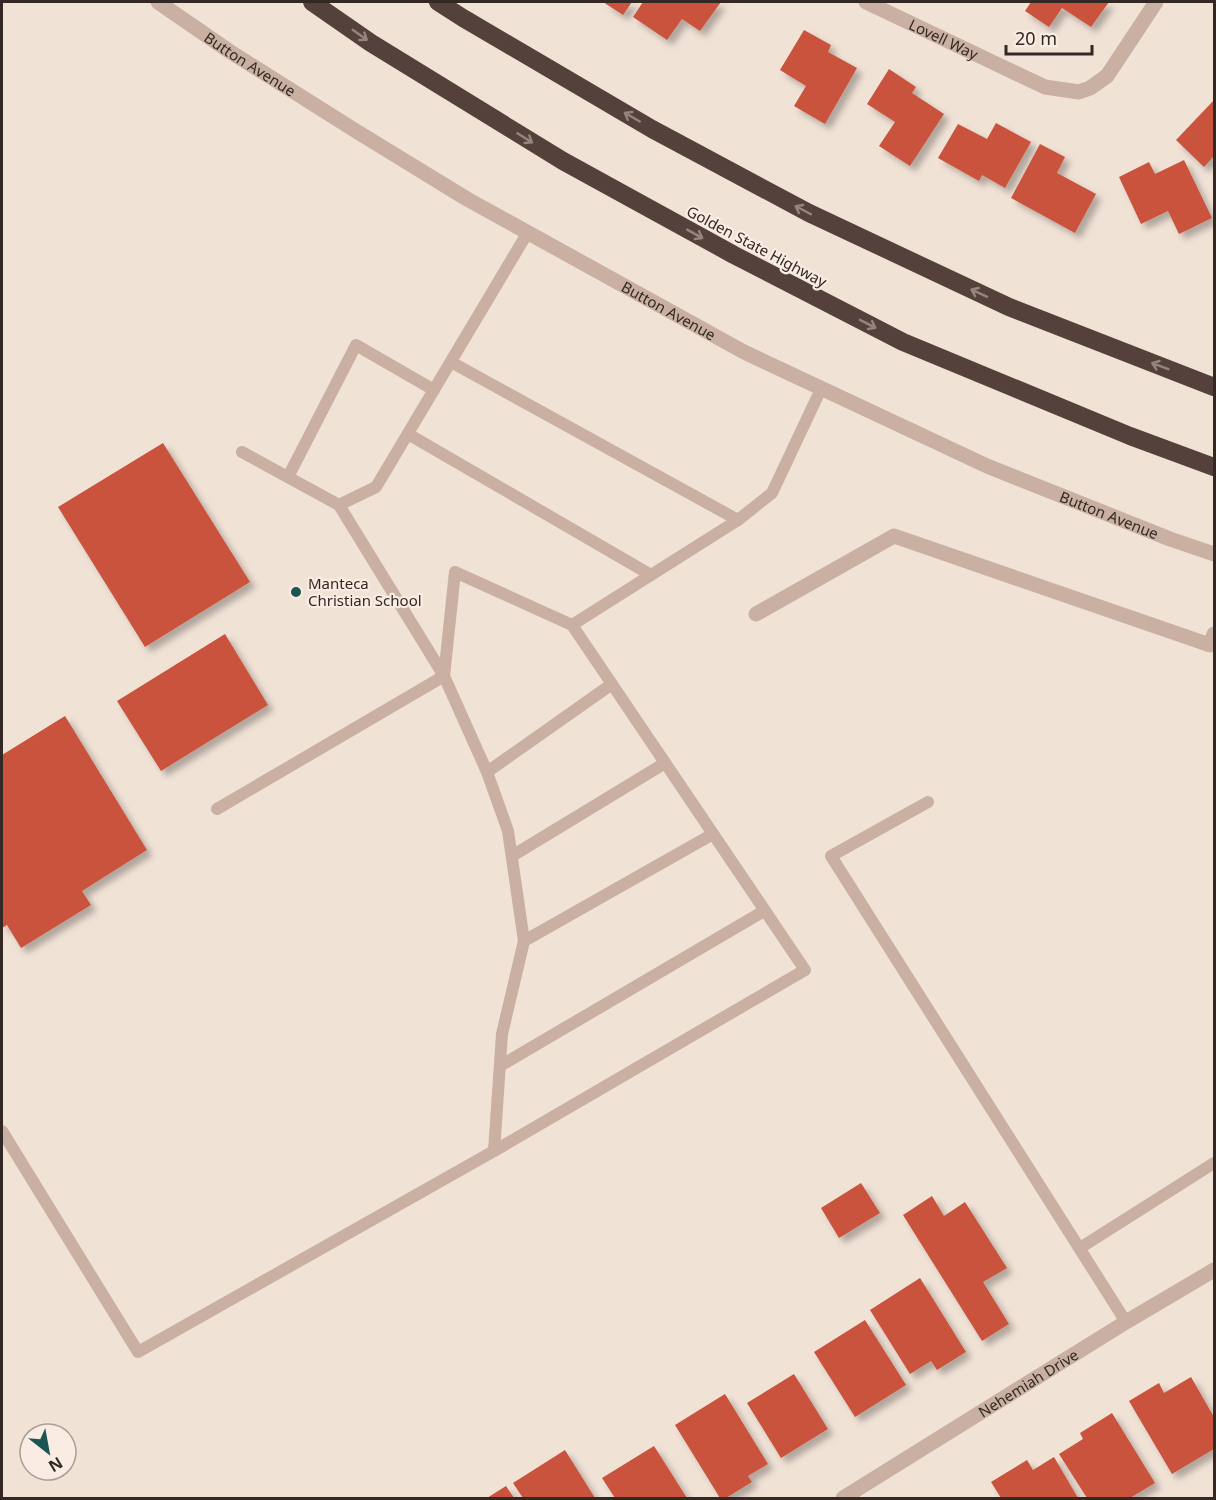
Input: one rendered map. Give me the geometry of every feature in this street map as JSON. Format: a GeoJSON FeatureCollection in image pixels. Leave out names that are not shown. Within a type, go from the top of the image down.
{"type":"FeatureCollection","features":[{"type":"Feature","properties":{"kind":"highway","name":"Golden State Highway"},"geometry":{"type":"LineString","coordinates":[[312,2],[371,43],[563,161],[734,255],[903,342],[1130,436],[1215,467]]}},
{"type":"Feature","properties":{"kind":"highway"},"geometry":{"type":"LineString","coordinates":[[438,2],[652,129],[809,213],[1009,307],[1215,387]]}},
{"type":"Feature","properties":{"kind":"street","name":"Button Avenue"},"geometry":{"type":"LineString","coordinates":[[158,2],[229,51],[467,199],[744,352],[987,466],[1170,539],[1215,554]]}},
{"type":"Feature","properties":{"kind":"street","name":"Lovell Way"},"geometry":{"type":"LineString","coordinates":[[866,2],[1045,87],[1079,92],[1090,88],[1107,76],[1156,2]]}},
{"type":"Feature","properties":{"kind":"street"},"geometry":{"type":"LineString","coordinates":[[756,614],[894,536],[1213,642]]}},
{"type":"Feature","properties":{"kind":"street","name":"Nehemiah Drive"},"geometry":{"type":"LineString","coordinates":[[843,1498],[1126,1322],[1215,1270]]}},
{"type":"Feature","properties":{"kind":"lane"},"geometry":{"type":"LineString","coordinates":[[339,505],[376,487],[528,232]]}},
{"type":"Feature","properties":{"kind":"lane"},"geometry":{"type":"LineString","coordinates":[[288,477],[356,345],[434,390]]}},
{"type":"Feature","properties":{"kind":"lane"},"geometry":{"type":"LineString","coordinates":[[451,362],[738,520]]}},
{"type":"Feature","properties":{"kind":"lane"},"geometry":{"type":"LineString","coordinates":[[572,625],[738,520],[772,494],[822,388]]}},
{"type":"Feature","properties":{"kind":"lane"},"geometry":{"type":"LineString","coordinates":[[408,434],[651,575]]}},
{"type":"Feature","properties":{"kind":"lane"},"geometry":{"type":"LineString","coordinates":[[242,453],[339,505],[444,676],[487,772],[508,831],[524,941],[502,1034],[494,1151]]}},
{"type":"Feature","properties":{"kind":"lane"},"geometry":{"type":"LineString","coordinates":[[2,1131],[138,1352],[494,1151],[804,970],[572,625],[455,572],[444,676]]}},
{"type":"Feature","properties":{"kind":"lane"},"geometry":{"type":"LineString","coordinates":[[217,809],[444,676]]}},
{"type":"Feature","properties":{"kind":"lane"},"geometry":{"type":"LineString","coordinates":[[487,772],[612,684]]}},
{"type":"Feature","properties":{"kind":"lane"},"geometry":{"type":"LineString","coordinates":[[512,856],[665,764]]}},
{"type":"Feature","properties":{"kind":"lane"},"geometry":{"type":"LineString","coordinates":[[928,802],[831,856],[1126,1322]]}},
{"type":"Feature","properties":{"kind":"lane"},"geometry":{"type":"LineString","coordinates":[[524,941],[713,834]]}},
{"type":"Feature","properties":{"kind":"lane"},"geometry":{"type":"LineString","coordinates":[[500,1066],[764,911]]}},
{"type":"Feature","properties":{"kind":"lane"},"geometry":{"type":"LineString","coordinates":[[1080,1248],[1215,1163]]}},
{"type":"Feature","properties":{"kind":"building"},"geometry":{"type":"Polygon","coordinates":[[[603,2],[632,2],[623,15],[603,2]]]}},
{"type":"Feature","properties":{"kind":"building"},"geometry":{"type":"Polygon","coordinates":[[[643,2],[721,2],[700,31],[682,19],[667,40],[633,17],[643,2]]]}},
{"type":"Feature","properties":{"kind":"building"},"geometry":{"type":"Polygon","coordinates":[[[1031,2],[1109,2],[1091,27],[1062,8],[1049,27],[1025,11],[1031,2]]]}},
{"type":"Feature","properties":{"kind":"building"},"geometry":{"type":"Polygon","coordinates":[[[804,30],[831,45],[828,52],[857,68],[825,124],[794,106],[806,86],[780,70],[804,30]]]}},
{"type":"Feature","properties":{"kind":"building"},"geometry":{"type":"Polygon","coordinates":[[[889,69],[916,87],[912,93],[944,114],[910,166],[879,146],[895,122],[867,104],[889,69]]]}},
{"type":"Feature","properties":{"kind":"building"},"geometry":{"type":"Polygon","coordinates":[[[1214,100],[1214,156],[1204,167],[1176,140],[1214,100]]]}},
{"type":"Feature","properties":{"kind":"building"},"geometry":{"type":"Polygon","coordinates":[[[996,123],[1031,142],[1005,188],[982,175],[979,181],[938,158],[958,124],[987,139],[996,123]]]}},
{"type":"Feature","properties":{"kind":"building"},"geometry":{"type":"Polygon","coordinates":[[[1040,144],[1065,157],[1057,173],[1096,194],[1075,233],[1011,198],[1040,144]]]}},
{"type":"Feature","properties":{"kind":"building"},"geometry":{"type":"Polygon","coordinates":[[[1184,160],[1212,218],[1179,234],[1168,211],[1141,224],[1119,177],[1149,162],[1155,174],[1184,160]]]}},
{"type":"Feature","properties":{"kind":"building"},"geometry":{"type":"Polygon","coordinates":[[[163,443],[250,582],[145,647],[58,507],[163,443]]]}},
{"type":"Feature","properties":{"kind":"building"},"geometry":{"type":"Polygon","coordinates":[[[225,634],[268,705],[161,771],[117,701],[225,634]]]}},
{"type":"Feature","properties":{"kind":"building"},"geometry":{"type":"Polygon","coordinates":[[[65,716],[147,850],[82,891],[91,905],[21,948],[7,925],[2,928],[2,755],[65,716]]]}},
{"type":"Feature","properties":{"kind":"building"},"geometry":{"type":"Polygon","coordinates":[[[861,1183],[880,1213],[839,1238],[821,1208],[861,1183]]]}},
{"type":"Feature","properties":{"kind":"building"},"geometry":{"type":"Polygon","coordinates":[[[932,1196],[944,1216],[965,1202],[1007,1268],[983,1282],[1009,1324],[982,1341],[903,1215],[932,1196]]]}},
{"type":"Feature","properties":{"kind":"building"},"geometry":{"type":"Polygon","coordinates":[[[920,1278],[966,1352],[937,1370],[931,1361],[910,1374],[870,1310],[920,1278]]]}},
{"type":"Feature","properties":{"kind":"building"},"geometry":{"type":"Polygon","coordinates":[[[865,1320],[906,1385],[855,1417],[814,1352],[865,1320]]]}},
{"type":"Feature","properties":{"kind":"building"},"geometry":{"type":"Polygon","coordinates":[[[794,1374],[828,1429],[781,1458],[747,1403],[794,1374]]]}},
{"type":"Feature","properties":{"kind":"building"},"geometry":{"type":"Polygon","coordinates":[[[1191,1377],[1214,1417],[1214,1449],[1172,1474],[1129,1401],[1159,1383],[1164,1393],[1191,1377]]]}},
{"type":"Feature","properties":{"kind":"building"},"geometry":{"type":"Polygon","coordinates":[[[725,1394],[768,1464],[748,1476],[752,1482],[726,1498],[720,1498],[675,1425],[725,1394]]]}},
{"type":"Feature","properties":{"kind":"building"},"geometry":{"type":"Polygon","coordinates":[[[1112,1413],[1155,1483],[1130,1498],[1087,1498],[1059,1454],[1083,1439],[1080,1433],[1112,1413]]]}},
{"type":"Feature","properties":{"kind":"building"},"geometry":{"type":"Polygon","coordinates":[[[654,1446],[687,1498],[615,1498],[602,1478],[654,1446]]]}},
{"type":"Feature","properties":{"kind":"building"},"geometry":{"type":"Polygon","coordinates":[[[565,1450],[595,1498],[523,1498],[513,1483],[565,1450]]]}},
{"type":"Feature","properties":{"kind":"building"},"geometry":{"type":"Polygon","coordinates":[[[1054,1457],[1078,1498],[1001,1498],[991,1482],[1027,1460],[1033,1470],[1054,1457]]]}},
{"type":"Feature","properties":{"kind":"building"},"geometry":{"type":"Polygon","coordinates":[[[506,1486],[514,1498],[487,1498],[506,1486]]]}},
{"type":"Feature","properties":{"kind":"place","name":"Manteca Christian School"},"geometry":{"type":"Point","coordinates":[296,592]}}]}
